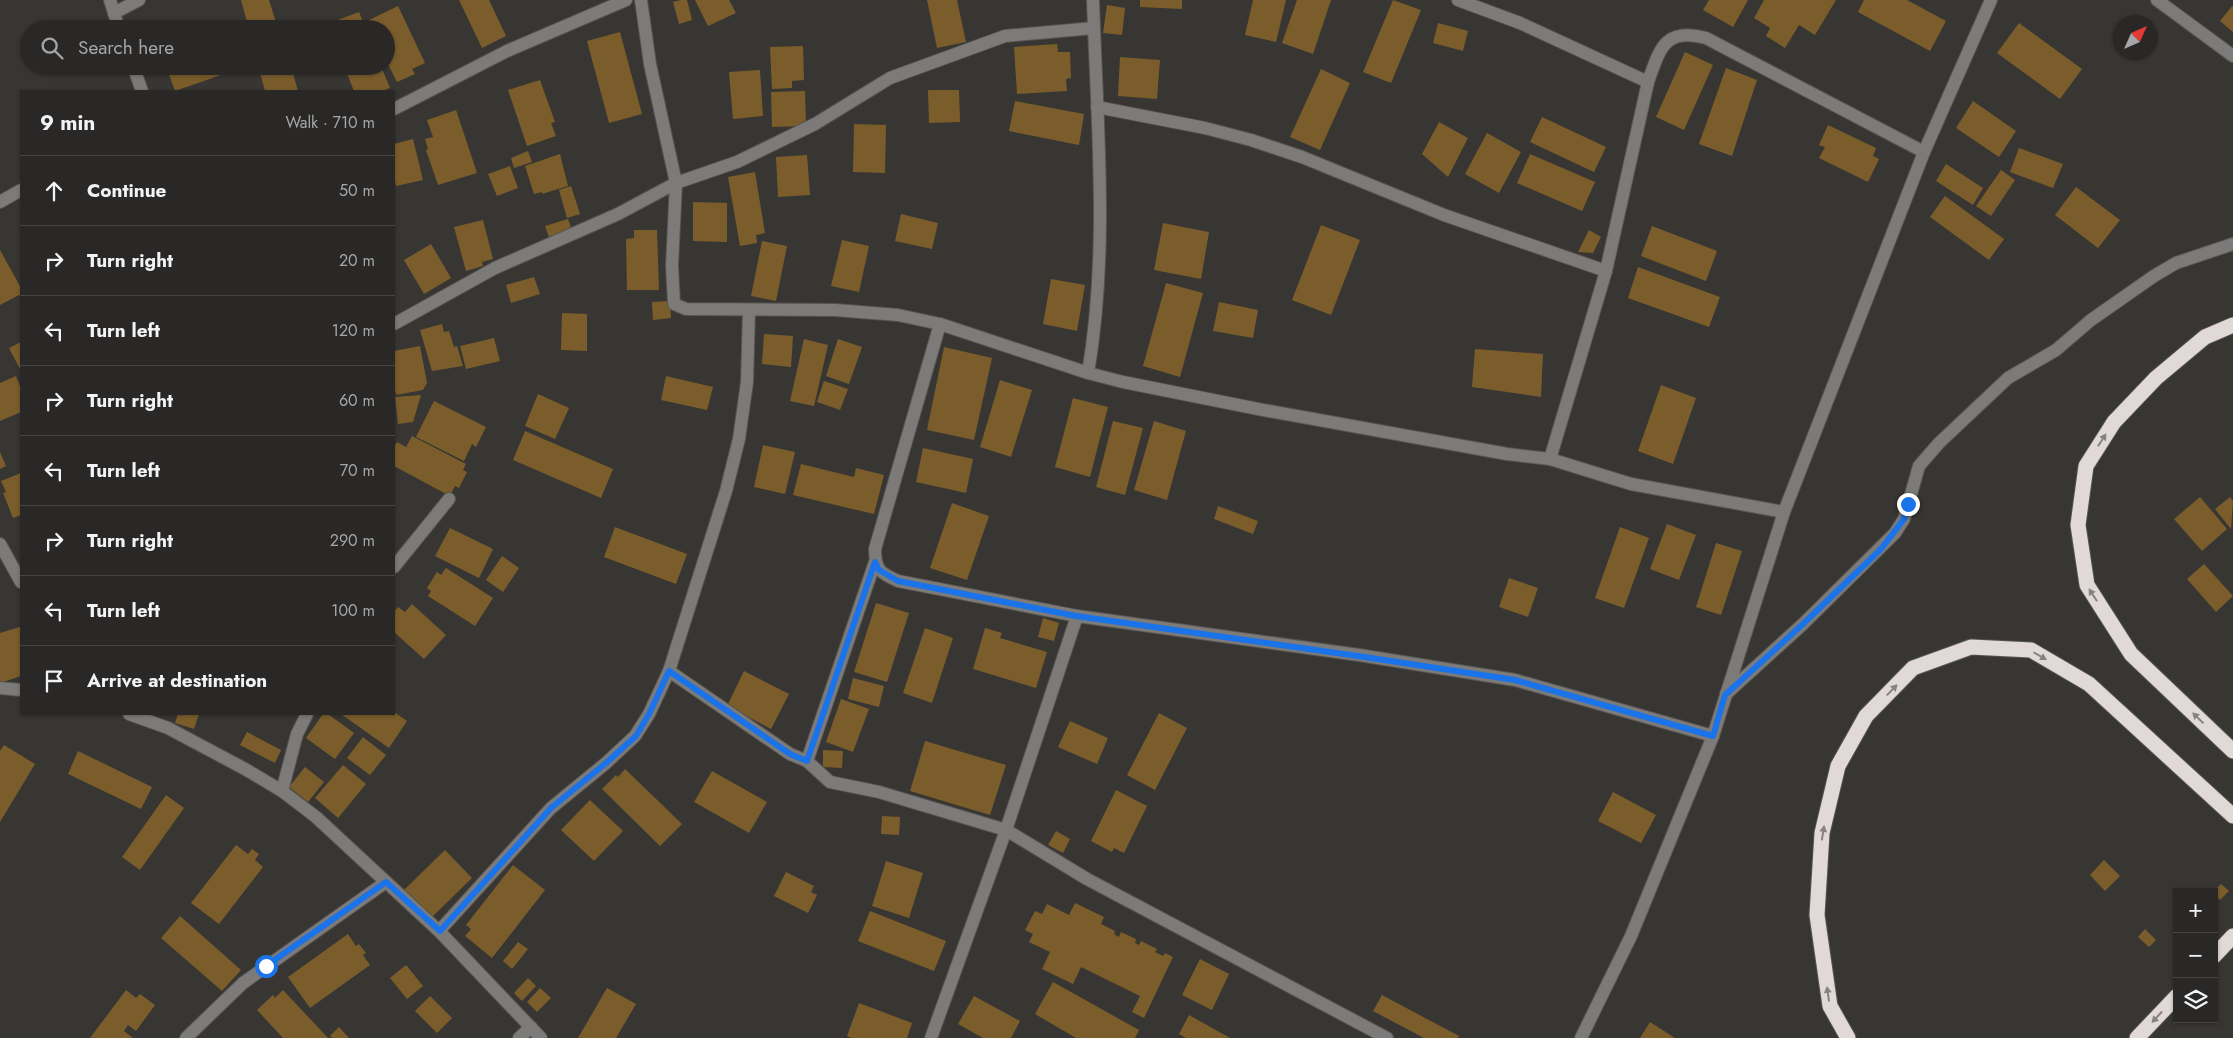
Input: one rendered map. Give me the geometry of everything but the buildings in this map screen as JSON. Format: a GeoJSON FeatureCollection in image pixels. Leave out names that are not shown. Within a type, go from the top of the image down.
{"type":"FeatureCollection","features":[{"type":"Feature","properties":{"kind":"highway"},"geometry":{"type":"LineString","coordinates":[[2233,325],[2205,337],[2156,378],[2114,422],[2086,466],[2078,524],[2087,585],[2131,654],[2233,751]]}},
{"type":"Feature","properties":{"kind":"highway"},"geometry":{"type":"LineString","coordinates":[[1848,1038],[1830,1006],[1817,915],[1822,833],[1838,766],[1866,716],[1913,668],[1971,647],[2031,650],[2089,684],[2233,816]]}},
{"type":"Feature","properties":{"kind":"highway"},"geometry":{"type":"LineString","coordinates":[[2218,952],[2233,936]]}},
{"type":"Feature","properties":{"kind":"highway"},"geometry":{"type":"LineString","coordinates":[[2137,1038],[2173,1000]]}},
{"type":"Feature","properties":{"kind":"street"},"geometry":{"type":"LineString","coordinates":[[110,0],[116,20]]}},
{"type":"Feature","properties":{"kind":"street"},"geometry":{"type":"LineString","coordinates":[[114,14],[139,0]]}},
{"type":"Feature","properties":{"kind":"street"},"geometry":{"type":"LineString","coordinates":[[395,109],[508,50],[626,0]]}},
{"type":"Feature","properties":{"kind":"street"},"geometry":{"type":"LineString","coordinates":[[641,0],[650,64],[676,182],[672,266],[674,304],[686,309],[869,312],[898,315],[940,324],[1088,373],[1258,409],[1498,452],[1550,459],[1631,484],[1784,512]]}},
{"type":"Feature","properties":{"kind":"street"},"geometry":{"type":"LineString","coordinates":[[1088,373],[1096,318],[1100,257],[1100,200],[1093,0]]}},
{"type":"Feature","properties":{"kind":"street"},"geometry":{"type":"LineString","coordinates":[[1458,0],[1520,23],[1648,82]]}},
{"type":"Feature","properties":{"kind":"street"},"geometry":{"type":"LineString","coordinates":[[1581,1038],[1631,936],[1713,736],[1784,512],[1924,152],[1991,0]]}},
{"type":"Feature","properties":{"kind":"street"},"geometry":{"type":"LineString","coordinates":[[2157,0],[2233,56]]}},
{"type":"Feature","properties":{"kind":"street"},"geometry":{"type":"LineString","coordinates":[[395,323],[495,268],[618,214],[676,182],[738,162],[807,128],[890,78],[1006,36],[1094,28]]}},
{"type":"Feature","properties":{"kind":"street"},"geometry":{"type":"LineString","coordinates":[[1550,459],[1606,271],[1648,82],[1658,53],[1664,43],[1681,34],[1691,34],[1706,38],[1924,152]]}},
{"type":"Feature","properties":{"kind":"street"},"geometry":{"type":"LineString","coordinates":[[136,75],[142,90]]}},
{"type":"Feature","properties":{"kind":"street"},"geometry":{"type":"LineString","coordinates":[[1096,107],[1205,128],[1252,140],[1302,157],[1444,215],[1606,271]]}},
{"type":"Feature","properties":{"kind":"street"},"geometry":{"type":"LineString","coordinates":[[0,202],[20,191]]}},
{"type":"Feature","properties":{"kind":"street"},"geometry":{"type":"LineString","coordinates":[[1725,695],[1803,624],[1895,533],[1904,519],[1919,466],[1939,443],[2008,378],[2056,350],[2091,320],[2154,276],[2176,264],[2233,244]]}},
{"type":"Feature","properties":{"kind":"street"},"geometry":{"type":"LineString","coordinates":[[440,931],[551,808],[636,736],[649,714],[669,671],[724,501],[739,440],[747,382],[749,310]]}},
{"type":"Feature","properties":{"kind":"street"},"geometry":{"type":"LineString","coordinates":[[807,761],[875,562],[875,549],[940,324]]}},
{"type":"Feature","properties":{"kind":"street"},"geometry":{"type":"LineString","coordinates":[[395,566],[449,499]]}},
{"type":"Feature","properties":{"kind":"street"},"geometry":{"type":"LineString","coordinates":[[0,544],[20,580]]}},
{"type":"Feature","properties":{"kind":"street"},"geometry":{"type":"LineString","coordinates":[[875,562],[879,570],[898,581],[1076,616],[1515,680],[1713,736]]}},
{"type":"Feature","properties":{"kind":"street"},"geometry":{"type":"LineString","coordinates":[[932,1038],[1006,830],[1076,616]]}},
{"type":"Feature","properties":{"kind":"street"},"geometry":{"type":"LineString","coordinates":[[669,671],[790,754],[807,761],[830,782],[879,792],[1006,830],[1087,879],[1387,1038]]}},
{"type":"Feature","properties":{"kind":"street"},"geometry":{"type":"LineString","coordinates":[[0,688],[20,690]]}},
{"type":"Feature","properties":{"kind":"street"},"geometry":{"type":"LineString","coordinates":[[132,715],[168,728],[245,769],[282,792],[316,818],[440,931],[542,1038]]}},
{"type":"Feature","properties":{"kind":"street"},"geometry":{"type":"LineString","coordinates":[[282,792],[298,734],[307,715]]}},
{"type":"Feature","properties":{"kind":"street"},"geometry":{"type":"LineString","coordinates":[[186,1038],[244,983],[386,882]]}},
{"type":"Feature","properties":{"kind":"street"},"geometry":{"type":"LineString","coordinates":[[519,1038],[531,1027]]}},
{"type":"Feature","properties":{"kind":"route"},"geometry":{"type":"LineString","coordinates":[[266,966],[386,882],[440,931],[551,808],[636,736],[649,714],[669,671],[790,754],[807,761],[875,562],[879,570],[885,575],[898,581],[1076,616],[1515,680],[1713,736],[1725,695],[1881,549],[1904,519],[1908,504]]}}]}
